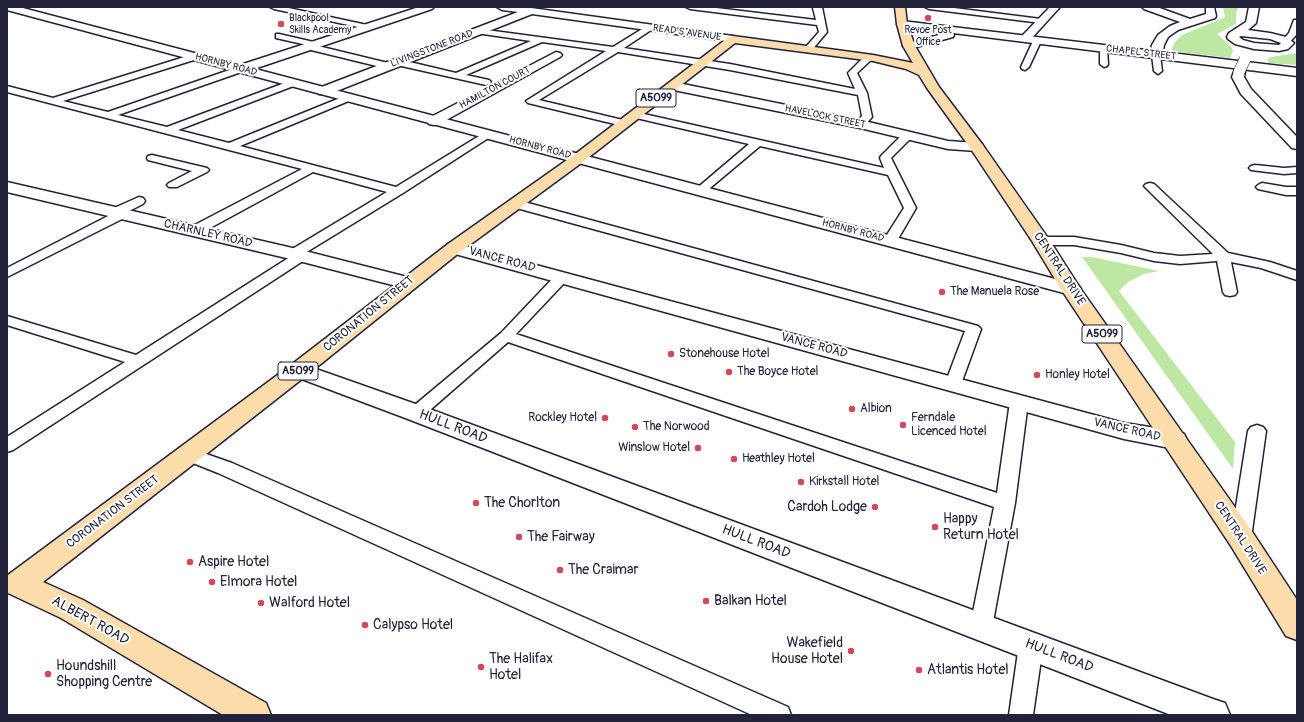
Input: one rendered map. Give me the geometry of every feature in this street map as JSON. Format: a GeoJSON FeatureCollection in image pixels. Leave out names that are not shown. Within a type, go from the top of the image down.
{"type":"FeatureCollection","features":[{"type":"Feature","properties":{"kind":"main road","name":"CENTRAL DRIVE"},"geometry":{"type":"LineString","coordinates":[[900,7],[902,24],[910,49],[933,88],[977,147],[1041,241],[1071,289],[1241,538],[1288,604],[1297,626]]}},
{"type":"Feature","properties":{"kind":"main road","name":"READ'S AVENUE"},"geometry":{"type":"LineString","coordinates":[[733,39],[870,58],[906,65],[923,72]]}},
{"type":"Feature","properties":{"kind":"main road","name":"CORONATION STREET"},"geometry":{"type":"LineString","coordinates":[[11,585],[189,454],[299,370],[408,283],[579,158],[733,39]]}},
{"type":"Feature","properties":{"kind":"main road","name":"READ'S AVENUE"},"geometry":{"type":"LineString","coordinates":[[870,58],[889,57],[910,49]]}},
{"type":"Feature","properties":{"kind":"main road","name":"ALBERT ROAD"},"geometry":{"type":"LineString","coordinates":[[11,585],[72,609],[254,715]]}},
{"type":"Feature","properties":{"kind":"street","name":"HORNBY ROAD"},"geometry":{"type":"LineString","coordinates":[[8,7],[1071,289]]}},
{"type":"Feature","properties":{"kind":"street"},"geometry":{"type":"LineString","coordinates":[[241,69],[430,7]]}},
{"type":"Feature","properties":{"kind":"street","name":"READ'S AVENUE"},"geometry":{"type":"LineString","coordinates":[[502,7],[733,39]]}},
{"type":"Feature","properties":{"kind":"street","name":"LIVINGSTONE ROAD"},"geometry":{"type":"LineString","coordinates":[[324,91],[540,7]]}},
{"type":"Feature","properties":{"kind":"street"},"geometry":{"type":"LineString","coordinates":[[1025,39],[1055,7]]}},
{"type":"Feature","properties":{"kind":"street"},"geometry":{"type":"LineString","coordinates":[[1147,7],[1190,22]]}},
{"type":"Feature","properties":{"kind":"street"},"geometry":{"type":"LineString","coordinates":[[1237,38],[1251,23],[1254,7]]}},
{"type":"Feature","properties":{"kind":"street"},"geometry":{"type":"LineString","coordinates":[[1156,55],[1158,45],[1163,35],[1174,28],[1211,16],[1210,8]]}},
{"type":"Feature","properties":{"kind":"street"},"geometry":{"type":"LineString","coordinates":[[1251,23],[1270,36]]}},
{"type":"Feature","properties":{"kind":"street","name":"CHAPEL STREET"},"geometry":{"type":"LineString","coordinates":[[902,24],[1297,72]]}},
{"type":"Feature","properties":{"kind":"street"},"geometry":{"type":"LineString","coordinates":[[1254,33],[1270,36],[1288,43],[1284,47],[1271,48],[1254,46],[1237,38],[1254,33]]}},
{"type":"Feature","properties":{"kind":"street","name":"CHAPEL STREET"},"geometry":{"type":"LineString","coordinates":[[910,49],[948,35],[986,35]]}},
{"type":"Feature","properties":{"kind":"street"},"geometry":{"type":"LineString","coordinates":[[1237,38],[1246,57]]}},
{"type":"Feature","properties":{"kind":"street"},"geometry":{"type":"LineString","coordinates":[[1271,48],[1246,57],[1238,77],[1246,91],[1297,145]]}},
{"type":"Feature","properties":{"kind":"street","name":"HAMILTON COURT"},"geometry":{"type":"LineString","coordinates":[[434,121],[556,55]]}},
{"type":"Feature","properties":{"kind":"street","name":"HAVELOCK STREET"},"geometry":{"type":"LineString","coordinates":[[673,86],[860,124],[955,147],[977,147]]}},
{"type":"Feature","properties":{"kind":"street","name":"CHARNLEY ROAD"},"geometry":{"type":"LineString","coordinates":[[7,187],[298,255],[408,283]]}},
{"type":"Feature","properties":{"kind":"street","name":"VANCE ROAD"},"geometry":{"type":"LineString","coordinates":[[454,248],[1124,431],[1175,440]]}},
{"type":"Feature","properties":{"kind":"street","name":"HULL ROAD"},"geometry":{"type":"LineString","coordinates":[[299,370],[1031,645],[1213,715]]}},
{"type":"Feature","properties":{"kind":"lane"},"geometry":{"type":"LineString","coordinates":[[274,7],[367,28]]}},
{"type":"Feature","properties":{"kind":"lane"},"geometry":{"type":"LineString","coordinates":[[690,7],[820,22]]}},
{"type":"Feature","properties":{"kind":"lane"},"geometry":{"type":"LineString","coordinates":[[808,49],[823,32],[818,7]]}},
{"type":"Feature","properties":{"kind":"lane"},"geometry":{"type":"LineString","coordinates":[[929,7],[966,9],[1041,21]]}},
{"type":"Feature","properties":{"kind":"lane"},"geometry":{"type":"LineString","coordinates":[[1286,41],[1293,34],[1297,22]]}},
{"type":"Feature","properties":{"kind":"lane"},"geometry":{"type":"LineString","coordinates":[[623,124],[531,101],[650,28]]}},
{"type":"Feature","properties":{"kind":"lane"},"geometry":{"type":"LineString","coordinates":[[479,31],[704,62],[862,93]]}},
{"type":"Feature","properties":{"kind":"lane"},"geometry":{"type":"LineString","coordinates":[[279,36],[312,46],[393,64],[486,82]]}},
{"type":"Feature","properties":{"kind":"lane"},"geometry":{"type":"LineString","coordinates":[[458,76],[540,40]]}},
{"type":"Feature","properties":{"kind":"lane"},"geometry":{"type":"LineString","coordinates":[[1025,67],[1037,41]]}},
{"type":"Feature","properties":{"kind":"lane"},"geometry":{"type":"LineString","coordinates":[[1103,48],[1104,64]]}},
{"type":"Feature","properties":{"kind":"lane"},"geometry":{"type":"LineString","coordinates":[[1156,55],[1158,71]]}},
{"type":"Feature","properties":{"kind":"lane"},"geometry":{"type":"LineString","coordinates":[[53,101],[194,57]]}},
{"type":"Feature","properties":{"kind":"lane"},"geometry":{"type":"LineString","coordinates":[[860,124],[866,117],[862,93],[852,73],[870,58]]}},
{"type":"Feature","properties":{"kind":"lane"},"geometry":{"type":"LineString","coordinates":[[109,115],[241,69]]}},
{"type":"Feature","properties":{"kind":"lane"},"geometry":{"type":"LineString","coordinates":[[169,130],[293,83]]}},
{"type":"Feature","properties":{"kind":"lane"},"geometry":{"type":"LineString","coordinates":[[7,89],[399,191]]}},
{"type":"Feature","properties":{"kind":"lane"},"geometry":{"type":"LineString","coordinates":[[229,146],[348,98]]}},
{"type":"Feature","properties":{"kind":"lane"},"geometry":{"type":"LineString","coordinates":[[635,114],[892,173]]}},
{"type":"Feature","properties":{"kind":"lane"},"geometry":{"type":"LineString","coordinates":[[7,446],[139,361],[298,255],[488,135]]}},
{"type":"Feature","properties":{"kind":"lane"},"geometry":{"type":"LineString","coordinates":[[890,241],[910,208],[885,158],[907,136]]}},
{"type":"Feature","properties":{"kind":"lane"},"geometry":{"type":"LineString","coordinates":[[700,191],[757,143]]}},
{"type":"Feature","properties":{"kind":"lane"},"geometry":{"type":"LineString","coordinates":[[152,158],[203,170],[172,185]]}},
{"type":"Feature","properties":{"kind":"lane"},"geometry":{"type":"LineString","coordinates":[[194,231],[312,168]]}},
{"type":"Feature","properties":{"kind":"lane"},"geometry":{"type":"LineString","coordinates":[[1255,168],[1284,171],[1297,170]]}},
{"type":"Feature","properties":{"kind":"lane"},"geometry":{"type":"LineString","coordinates":[[1150,186],[1223,256],[1230,292]]}},
{"type":"Feature","properties":{"kind":"lane"},"geometry":{"type":"LineString","coordinates":[[1262,187],[1286,191],[1297,191]]}},
{"type":"Feature","properties":{"kind":"lane"},"geometry":{"type":"LineString","coordinates":[[7,273],[139,201]]}},
{"type":"Feature","properties":{"kind":"lane"},"geometry":{"type":"LineString","coordinates":[[517,204],[973,329],[953,384]]}},
{"type":"Feature","properties":{"kind":"lane"},"geometry":{"type":"LineString","coordinates":[[1041,241],[1074,241],[1121,249],[1154,257],[1180,260],[1204,259],[1223,256],[1265,265],[1297,276]]}},
{"type":"Feature","properties":{"kind":"lane"},"geometry":{"type":"LineString","coordinates":[[416,413],[506,336],[562,277]]}},
{"type":"Feature","properties":{"kind":"lane"},"geometry":{"type":"LineString","coordinates":[[7,320],[139,361]]}},
{"type":"Feature","properties":{"kind":"lane"},"geometry":{"type":"LineString","coordinates":[[506,336],[1005,503]]}},
{"type":"Feature","properties":{"kind":"lane"},"geometry":{"type":"LineString","coordinates":[[981,627],[1005,503],[1019,402]]}},
{"type":"Feature","properties":{"kind":"lane"},"geometry":{"type":"LineString","coordinates":[[1241,538],[1257,431]]}},
{"type":"Feature","properties":{"kind":"lane"},"geometry":{"type":"LineString","coordinates":[[189,454],[233,471],[779,715]]}},
{"type":"Feature","properties":{"kind":"lane"},"geometry":{"type":"LineString","coordinates":[[1021,715],[1031,645]]}},
{"type":"Feature","properties":{"kind":"green space"},"geometry":{"type":"Polygon","coordinates":[[[1223,7],[1239,7],[1236,13],[1236,24],[1217,34],[1231,46],[1233,51],[1230,58],[1171,51],[1175,42],[1182,35],[1225,17],[1223,7]]]}},
{"type":"Feature","properties":{"kind":"green space"},"geometry":{"type":"Polygon","coordinates":[[[1297,53],[1297,65],[1268,63],[1268,59],[1271,57],[1297,53]]]}},
{"type":"Feature","properties":{"kind":"green space"},"geometry":{"type":"Polygon","coordinates":[[[1082,257],[1092,257],[1159,271],[1144,274],[1128,282],[1119,291],[1235,442],[1233,469],[1082,257]]]}},
{"type":"Feature","properties":{"kind":"place","name":"Revoe Post Office"},"geometry":{"type":"Point","coordinates":[928,18]}},
{"type":"Feature","properties":{"kind":"place","name":"Blackpool Skills Academy"},"geometry":{"type":"Point","coordinates":[281,24]}},
{"type":"Feature","properties":{"kind":"place","name":"The Manuela Rose"},"geometry":{"type":"Point","coordinates":[942,292]}},
{"type":"Feature","properties":{"kind":"place","name":"Stonehouse Hotel"},"geometry":{"type":"Point","coordinates":[671,354]}},
{"type":"Feature","properties":{"kind":"place","name":"The Boyce Hotel"},"geometry":{"type":"Point","coordinates":[729,372]}},
{"type":"Feature","properties":{"kind":"place","name":"Honley Hotel"},"geometry":{"type":"Point","coordinates":[1037,375]}},
{"type":"Feature","properties":{"kind":"place","name":"Albion"},"geometry":{"type":"Point","coordinates":[852,409]}},
{"type":"Feature","properties":{"kind":"place","name":"Rockley Hotel"},"geometry":{"type":"Point","coordinates":[605,418]}},
{"type":"Feature","properties":{"kind":"place","name":"Ferndale Licenced Hotel"},"geometry":{"type":"Point","coordinates":[903,425]}},
{"type":"Feature","properties":{"kind":"place","name":"The Norwood"},"geometry":{"type":"Point","coordinates":[635,427]}},
{"type":"Feature","properties":{"kind":"place","name":"Winslow Hotel"},"geometry":{"type":"Point","coordinates":[698,448]}},
{"type":"Feature","properties":{"kind":"place","name":"Heathley Hotel"},"geometry":{"type":"Point","coordinates":[734,459]}},
{"type":"Feature","properties":{"kind":"place","name":"Kirkstall Hotel"},"geometry":{"type":"Point","coordinates":[801,482]}},
{"type":"Feature","properties":{"kind":"place","name":"The Chorlton"},"geometry":{"type":"Point","coordinates":[476,503]}},
{"type":"Feature","properties":{"kind":"place","name":"Cardoh Lodge"},"geometry":{"type":"Point","coordinates":[875,507]}},
{"type":"Feature","properties":{"kind":"place","name":"Happy Return Hotel"},"geometry":{"type":"Point","coordinates":[935,527]}},
{"type":"Feature","properties":{"kind":"place","name":"The Fairway"},"geometry":{"type":"Point","coordinates":[519,537]}},
{"type":"Feature","properties":{"kind":"place","name":"Aspire Hotel"},"geometry":{"type":"Point","coordinates":[190,562]}},
{"type":"Feature","properties":{"kind":"place","name":"The Craimar"},"geometry":{"type":"Point","coordinates":[560,570]}},
{"type":"Feature","properties":{"kind":"place","name":"Elmora Hotel"},"geometry":{"type":"Point","coordinates":[212,582]}},
{"type":"Feature","properties":{"kind":"place","name":"Balkan Hotel"},"geometry":{"type":"Point","coordinates":[706,601]}},
{"type":"Feature","properties":{"kind":"place","name":"Walford Hotel"},"geometry":{"type":"Point","coordinates":[261,603]}},
{"type":"Feature","properties":{"kind":"place","name":"Calypso Hotel"},"geometry":{"type":"Point","coordinates":[365,625]}},
{"type":"Feature","properties":{"kind":"place","name":"Wakefield House Hotel"},"geometry":{"type":"Point","coordinates":[851,651]}},
{"type":"Feature","properties":{"kind":"place","name":"The Halifax Hotel"},"geometry":{"type":"Point","coordinates":[481,667]}},
{"type":"Feature","properties":{"kind":"place","name":"Atlantis Hotel"},"geometry":{"type":"Point","coordinates":[919,670]}},
{"type":"Feature","properties":{"kind":"place","name":"Houndshill Shopping Centre"},"geometry":{"type":"Point","coordinates":[48,674]}}]}
